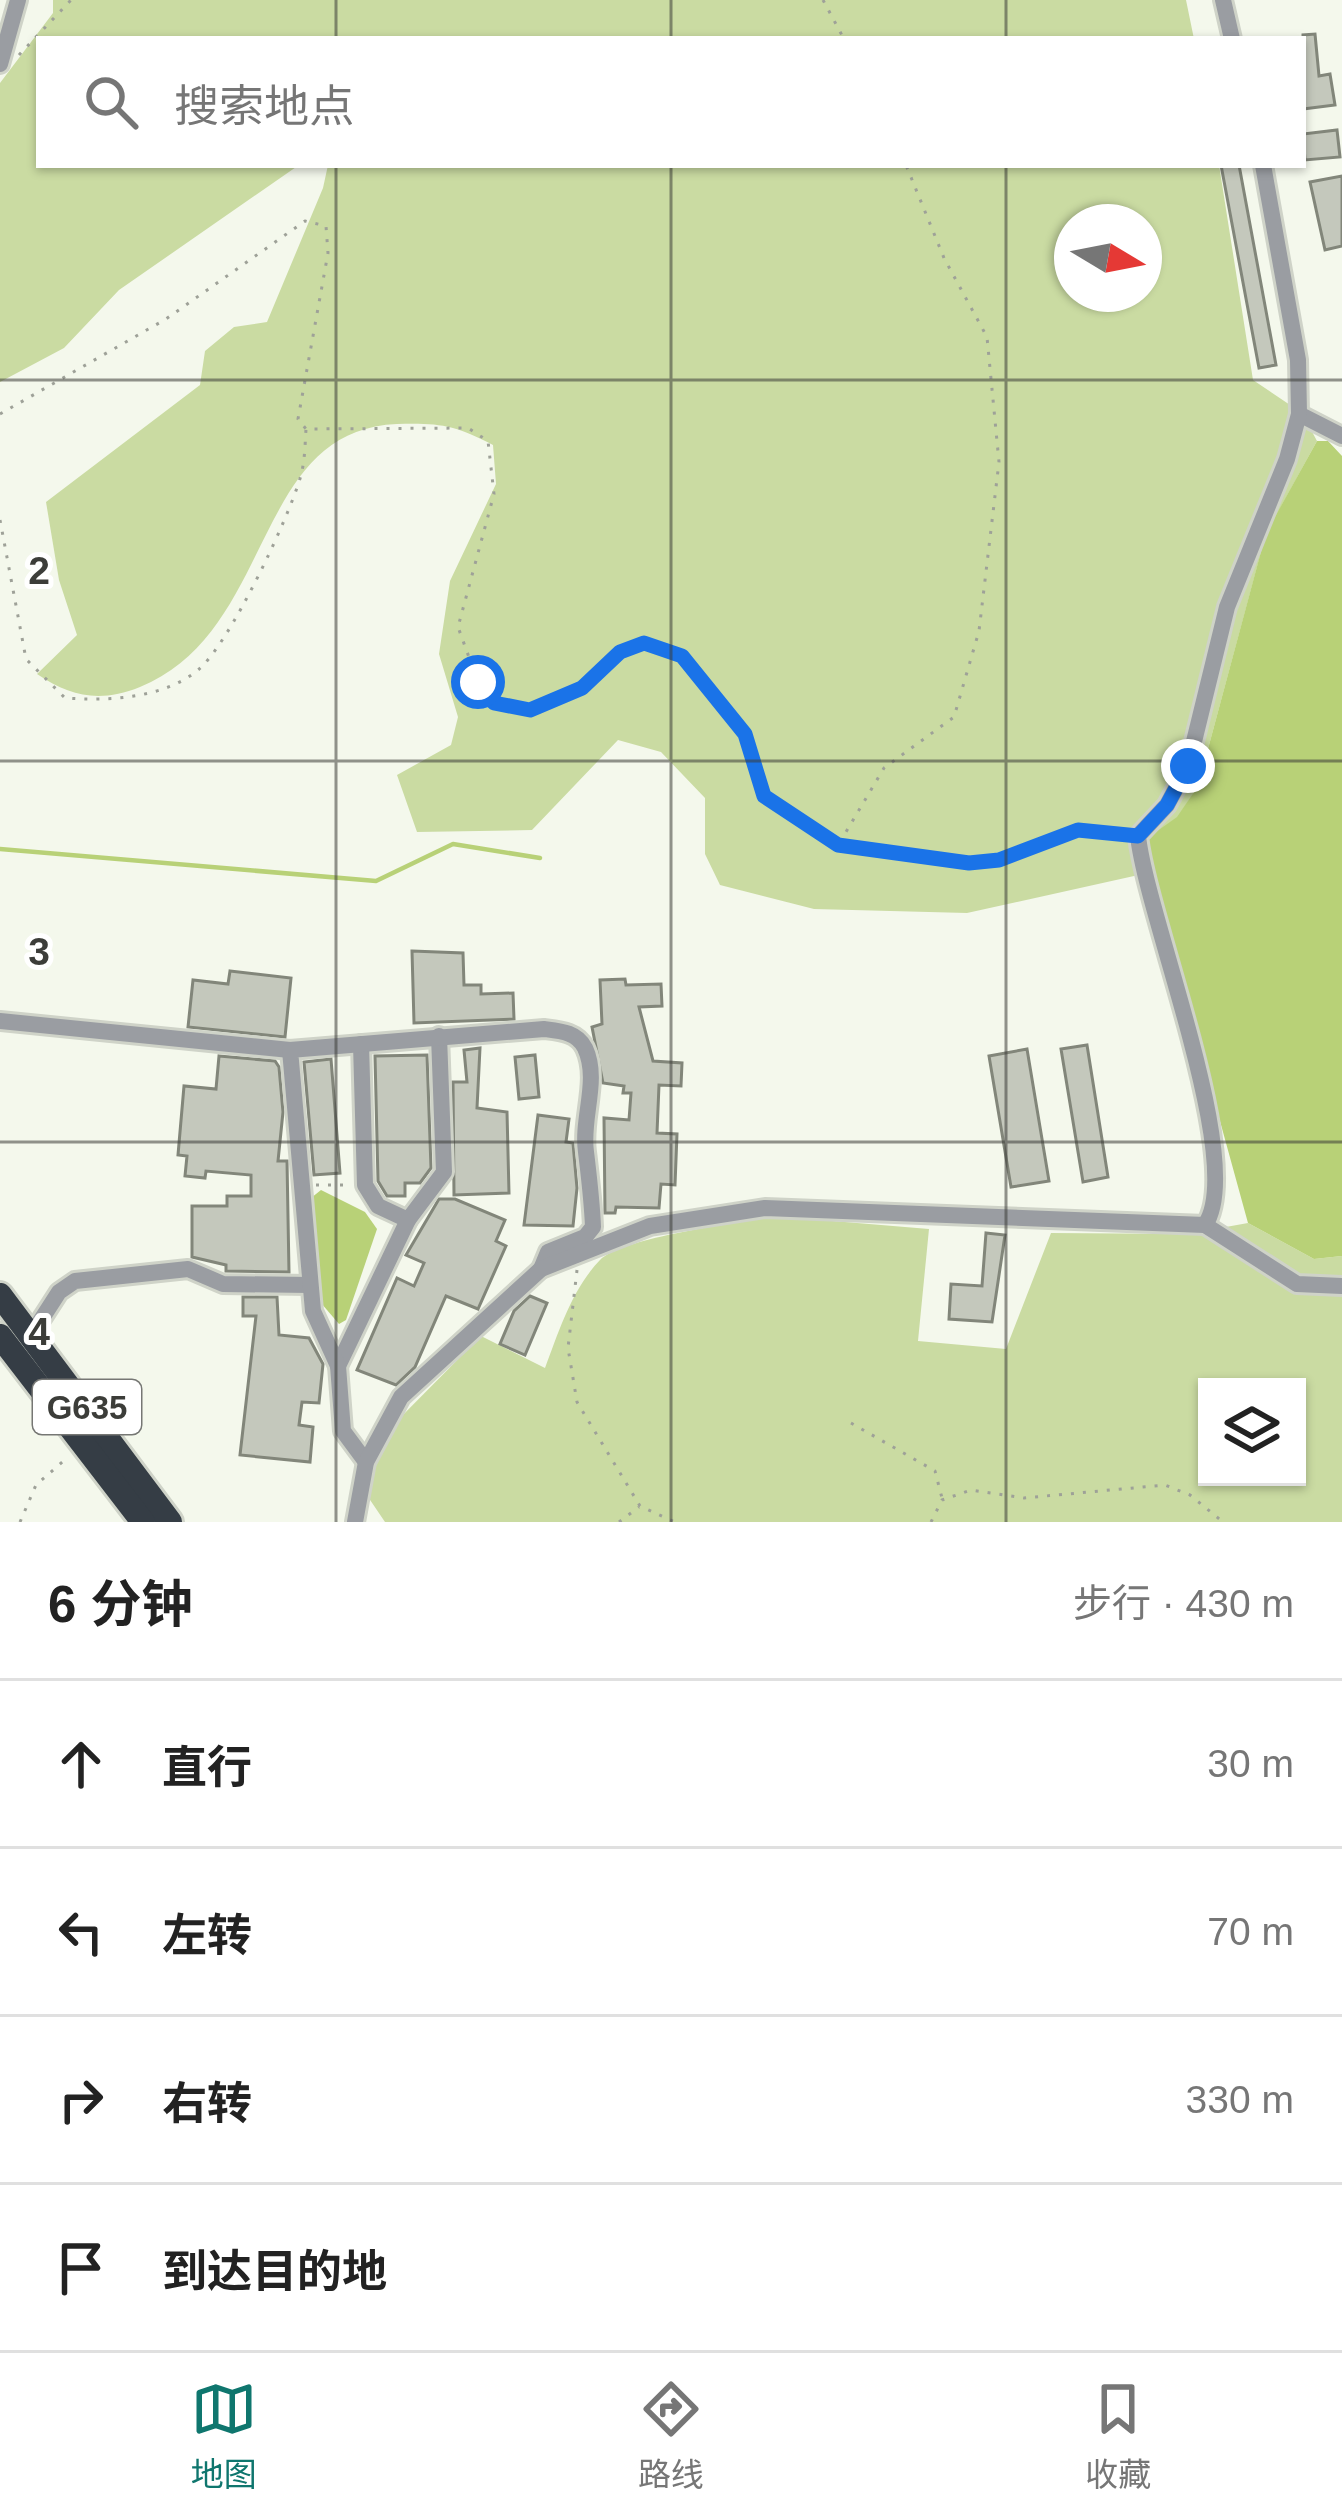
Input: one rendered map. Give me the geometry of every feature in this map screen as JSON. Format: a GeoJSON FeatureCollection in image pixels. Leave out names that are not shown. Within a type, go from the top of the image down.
{"type":"FeatureCollection","features":[{"type":"Feature","properties":{"kind":"highway","name":"G635"},"geometry":{"type":"LineString","coordinates":[[0,1295],[170,1522]]}},
{"type":"Feature","properties":{"kind":"highway","name":"G635"},"geometry":{"type":"LineString","coordinates":[[0,1336],[143,1522]]}},
{"type":"Feature","properties":{"kind":"street"},"geometry":{"type":"LineString","coordinates":[[7,62],[19,0]]}},
{"type":"Feature","properties":{"kind":"street"},"geometry":{"type":"LineString","coordinates":[[1223,0],[1231,36]]}},
{"type":"Feature","properties":{"kind":"street"},"geometry":{"type":"LineString","coordinates":[[1205,1225],[1215,1210],[1210,1123],[1138,836],[1167,805],[1188,766],[1227,607],[1287,459],[1299,414],[1298,360],[1264,168]]}},
{"type":"Feature","properties":{"kind":"street"},"geometry":{"type":"LineString","coordinates":[[1299,414],[1342,436]]}},
{"type":"Feature","properties":{"kind":"street"},"geometry":{"type":"LineString","coordinates":[[0,1021],[290,1050],[544,1029],[570,1033],[584,1044],[591,1072],[586,1152],[592,1168],[593,1227],[585,1237],[548,1252],[541,1269]]}},
{"type":"Feature","properties":{"kind":"street"},"geometry":{"type":"LineString","coordinates":[[338,1366],[408,1220],[444,1172],[439,1036]]}},
{"type":"Feature","properties":{"kind":"street"},"geometry":{"type":"LineString","coordinates":[[362,1044],[365,1185],[378,1206],[408,1220]]}},
{"type":"Feature","properties":{"kind":"street"},"geometry":{"type":"LineString","coordinates":[[290,1050],[313,1311],[338,1366],[343,1431],[367,1462]]}},
{"type":"Feature","properties":{"kind":"street"},"geometry":{"type":"LineString","coordinates":[[355,1522],[367,1462],[400,1397],[541,1269],[650,1226],[765,1208],[1205,1225],[1297,1284],[1342,1286]]}},
{"type":"Feature","properties":{"kind":"street"},"geometry":{"type":"LineString","coordinates":[[30,1336],[59,1292],[75,1281],[188,1269],[223,1284],[310,1285]]}},
{"type":"Feature","properties":{"kind":"path"},"geometry":{"type":"LineString","coordinates":[[7,62],[71,0]]}},
{"type":"Feature","properties":{"kind":"path"},"geometry":{"type":"LineString","coordinates":[[823,0],[842,36]]}},
{"type":"Feature","properties":{"kind":"path"},"geometry":{"type":"LineString","coordinates":[[838,845],[884,769],[954,717],[979,631],[999,462],[987,338],[944,258],[907,168]]}},
{"type":"Feature","properties":{"kind":"path"},"geometry":{"type":"LineString","coordinates":[[0,414],[166,319],[304,221],[326,226],[328,253],[298,419],[306,429],[302,472],[219,648],[196,672],[161,690],[94,700],[64,698],[26,659],[0,520]]}},
{"type":"Feature","properties":{"kind":"path"},"geometry":{"type":"LineString","coordinates":[[306,429],[468,428],[488,441],[494,494],[458,627],[478,682],[494,703],[530,710],[582,688],[620,652],[644,643],[682,656],[745,734],[764,796],[838,845],[951,860],[999,860],[1078,830],[1138,836]]}},
{"type":"Feature","properties":{"kind":"path"},"geometry":{"type":"LineString","coordinates":[[302,1186],[365,1185]]}},
{"type":"Feature","properties":{"kind":"path"},"geometry":{"type":"LineString","coordinates":[[584,1252],[574,1281],[568,1348],[577,1402],[640,1506],[675,1522]]}},
{"type":"Feature","properties":{"kind":"path"},"geometry":{"type":"LineString","coordinates":[[851,1423],[935,1472],[942,1500],[931,1522]]}},
{"type":"Feature","properties":{"kind":"path"},"geometry":{"type":"LineString","coordinates":[[20,1522],[36,1484],[83,1444]]}},
{"type":"Feature","properties":{"kind":"path"},"geometry":{"type":"LineString","coordinates":[[942,1500],[970,1490],[1024,1498],[1165,1485],[1190,1495],[1223,1522]]}},
{"type":"Feature","properties":{"kind":"path"},"geometry":{"type":"LineString","coordinates":[[619,1522],[640,1506]]}},
{"type":"Feature","properties":{"kind":"shaded area"},"geometry":{"type":"Polygon","coordinates":[[[53,0],[1186,0],[1193,36],[36,36],[36,168],[295,168],[119,290],[64,348],[0,382],[0,83],[53,13],[53,0]]]}},
{"type":"Feature","properties":{"kind":"shaded area"},"geometry":{"type":"Polygon","coordinates":[[[327,168],[1219,168],[1253,380],[1302,413],[1317,441],[1266,534],[1198,786],[1178,817],[1144,841],[1152,872],[967,913],[814,909],[720,885],[705,854],[705,798],[661,752],[618,740],[532,830],[417,832],[397,775],[451,745],[458,717],[439,654],[450,581],[496,484],[493,445],[468,433],[397,424],[350,435],[314,460],[287,495],[217,624],[184,660],[140,687],[112,695],[86,695],[37,674],[77,635],[59,580],[46,502],[200,385],[205,351],[234,327],[267,322],[327,168]]]}},
{"type":"Feature","properties":{"kind":"shaded area"},"geometry":{"type":"Polygon","coordinates":[[[1317,441],[1328,441],[1342,456],[1342,1256],[1314,1259],[1248,1223],[1143,841],[1177,817],[1198,786],[1266,533],[1317,441]]]}},
{"type":"Feature","properties":{"kind":"shaded area"},"geometry":{"type":"Polygon","coordinates":[[[321,1190],[365,1212],[377,1229],[346,1320],[339,1324],[321,1303],[311,1198],[321,1190]]]}},
{"type":"Feature","properties":{"kind":"shaded area"},"geometry":{"type":"Polygon","coordinates":[[[773,1216],[929,1229],[918,1341],[1006,1349],[1051,1233],[1187,1234],[1248,1223],[1314,1259],[1342,1256],[1342,1522],[385,1522],[364,1491],[390,1428],[481,1336],[545,1368],[590,1271],[613,1252],[656,1238],[773,1216]]]}},
{"type":"Feature","properties":{"kind":"building"},"geometry":{"type":"Polygon","coordinates":[[[1315,34],[1319,76],[1330,74],[1335,105],[1306,109],[1303,35],[1315,34]]]}},
{"type":"Feature","properties":{"kind":"building"},"geometry":{"type":"Polygon","coordinates":[[[1337,130],[1340,157],[1306,160],[1306,134],[1337,130]]]}},
{"type":"Feature","properties":{"kind":"building"},"geometry":{"type":"Polygon","coordinates":[[[1222,168],[1240,168],[1276,365],[1259,368],[1222,168]]]}},
{"type":"Feature","properties":{"kind":"building"},"geometry":{"type":"Polygon","coordinates":[[[1342,176],[1342,246],[1325,250],[1310,182],[1342,176]]]}},
{"type":"Feature","properties":{"kind":"building"},"geometry":{"type":"Polygon","coordinates":[[[412,951],[463,953],[464,985],[481,985],[481,994],[513,993],[514,1019],[414,1023],[412,951]]]}},
{"type":"Feature","properties":{"kind":"building"},"geometry":{"type":"Polygon","coordinates":[[[230,971],[291,978],[285,1037],[188,1027],[193,980],[228,984],[230,971]]]}},
{"type":"Feature","properties":{"kind":"building"},"geometry":{"type":"Polygon","coordinates":[[[625,979],[626,985],[661,984],[662,1006],[639,1007],[653,1061],[682,1063],[681,1086],[659,1085],[657,1133],[677,1134],[675,1185],[661,1184],[659,1208],[616,1207],[615,1213],[605,1213],[604,1118],[629,1120],[631,1093],[623,1093],[624,1086],[603,1083],[592,1027],[602,1024],[600,980],[625,979]]]}},
{"type":"Feature","properties":{"kind":"building"},"geometry":{"type":"Polygon","coordinates":[[[1087,1045],[1108,1177],[1083,1182],[1061,1049],[1087,1045]]]}},
{"type":"Feature","properties":{"kind":"building"},"geometry":{"type":"Polygon","coordinates":[[[480,1048],[477,1108],[507,1112],[509,1193],[454,1195],[453,1082],[467,1082],[464,1050],[480,1048]]]}},
{"type":"Feature","properties":{"kind":"building"},"geometry":{"type":"Polygon","coordinates":[[[1027,1049],[1049,1181],[1011,1187],[989,1056],[1027,1049]]]}},
{"type":"Feature","properties":{"kind":"building"},"geometry":{"type":"Polygon","coordinates":[[[427,1055],[431,1168],[420,1183],[405,1183],[405,1196],[387,1196],[378,1181],[375,1056],[427,1055]]]}},
{"type":"Feature","properties":{"kind":"building"},"geometry":{"type":"Polygon","coordinates":[[[535,1055],[539,1097],[519,1099],[515,1057],[535,1055]]]}},
{"type":"Feature","properties":{"kind":"building"},"geometry":{"type":"Polygon","coordinates":[[[219,1056],[275,1061],[279,1067],[283,1112],[278,1161],[287,1161],[289,1272],[226,1271],[226,1265],[192,1257],[192,1206],[227,1206],[227,1196],[251,1196],[251,1175],[206,1171],[205,1178],[185,1176],[187,1156],[178,1155],[184,1086],[216,1089],[219,1056]]]}},
{"type":"Feature","properties":{"kind":"building"},"geometry":{"type":"Polygon","coordinates":[[[331,1059],[340,1173],[314,1175],[304,1062],[331,1059]]]}},
{"type":"Feature","properties":{"kind":"building"},"geometry":{"type":"Polygon","coordinates":[[[538,1115],[569,1119],[566,1142],[573,1143],[577,1188],[573,1226],[524,1225],[538,1115]]]}},
{"type":"Feature","properties":{"kind":"building"},"geometry":{"type":"Polygon","coordinates":[[[439,1199],[455,1199],[505,1220],[496,1241],[506,1246],[478,1309],[446,1296],[415,1367],[396,1385],[357,1370],[397,1278],[414,1286],[424,1263],[406,1255],[439,1199]]]}},
{"type":"Feature","properties":{"kind":"building"},"geometry":{"type":"Polygon","coordinates":[[[986,1233],[1005,1235],[992,1322],[949,1319],[951,1284],[982,1286],[986,1233]]]}},
{"type":"Feature","properties":{"kind":"building"},"geometry":{"type":"Polygon","coordinates":[[[530,1296],[547,1303],[525,1355],[500,1344],[514,1311],[530,1296]]]}},
{"type":"Feature","properties":{"kind":"building"},"geometry":{"type":"Polygon","coordinates":[[[243,1297],[277,1297],[279,1335],[309,1338],[323,1364],[319,1403],[302,1402],[299,1425],[313,1427],[310,1462],[240,1455],[256,1316],[243,1316],[243,1297]]]}},
{"type":"Feature","properties":{"kind":"waterway"},"geometry":{"type":"LineString","coordinates":[[0,849],[376,881],[453,844],[540,858]]}},
{"type":"Feature","properties":{"kind":"route"},"geometry":{"type":"LineString","coordinates":[[478,682],[494,703],[530,710],[582,688],[620,652],[644,643],[682,656],[745,734],[764,796],[781,813],[838,845],[969,863],[999,860],[1078,830],[1138,836],[1167,805],[1188,766]]}}]}
